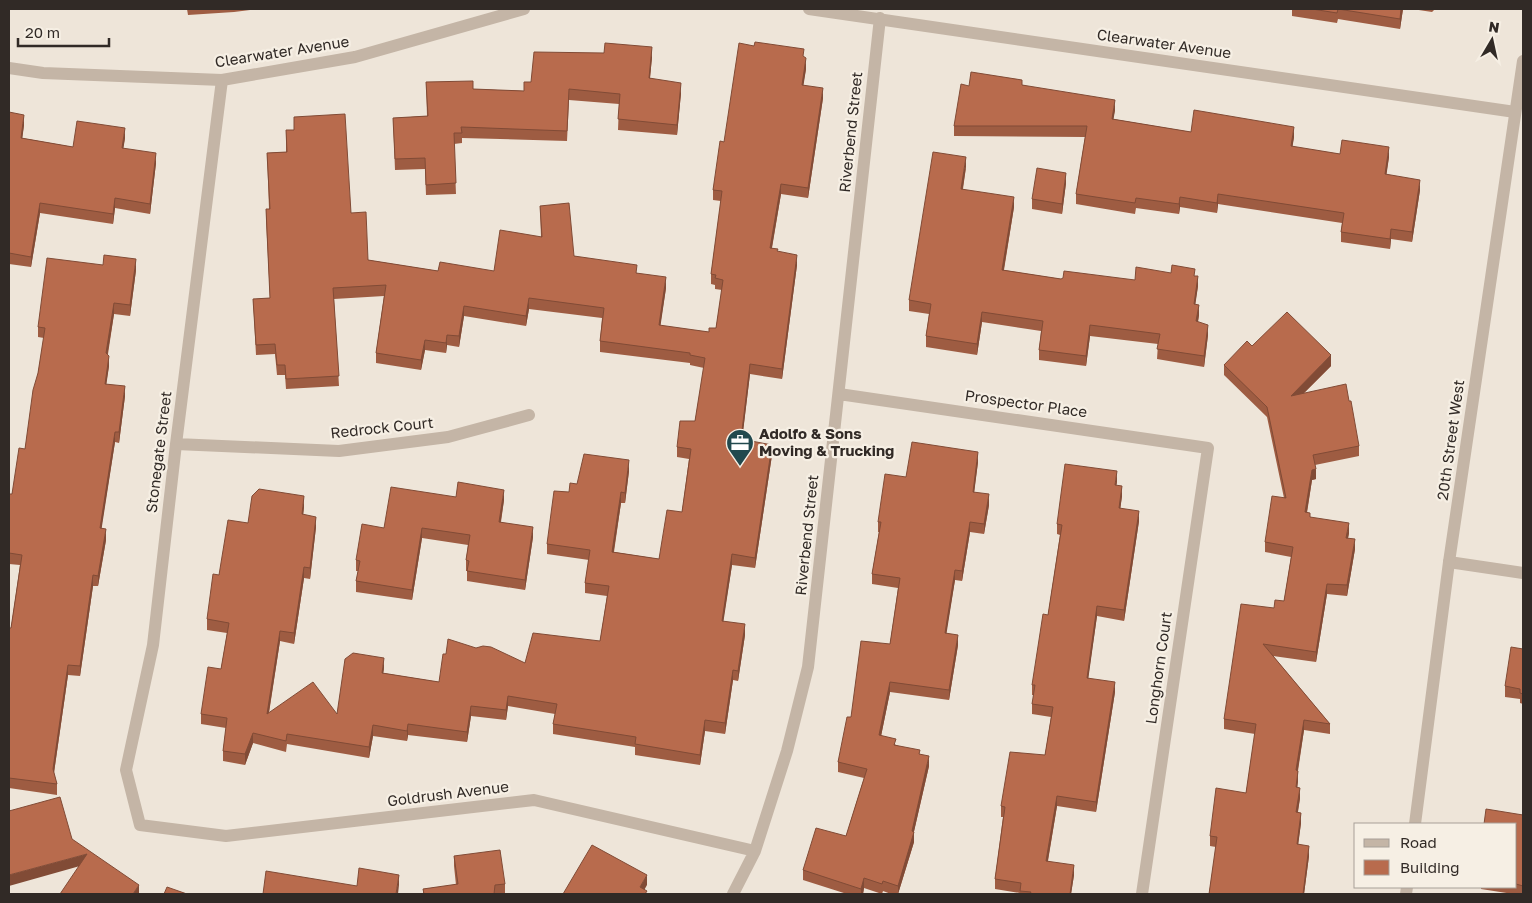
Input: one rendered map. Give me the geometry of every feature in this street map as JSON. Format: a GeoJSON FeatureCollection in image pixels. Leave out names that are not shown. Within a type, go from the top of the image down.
{"type":"FeatureCollection","features":[{"type":"Feature","properties":{"kind":"street","name":"Clearwater Avenue"},"geometry":{"type":"LineString","coordinates":[[9,68],[44,73],[222,80],[355,58],[517,9]]}},
{"type":"Feature","properties":{"kind":"street","name":"Clearwater Avenue"},"geometry":{"type":"LineString","coordinates":[[808,9],[1515,112]]}},
{"type":"Feature","properties":{"kind":"street","name":"Riverbend Street"},"geometry":{"type":"LineString","coordinates":[[733,894],[755,851],[787,751],[808,667],[880,18]]}},
{"type":"Feature","properties":{"kind":"street","name":"20th Street West"},"geometry":{"type":"LineString","coordinates":[[1416,823],[1449,562],[1523,61]]}},
{"type":"Feature","properties":{"kind":"street","name":"Stonegate Street"},"geometry":{"type":"LineString","coordinates":[[140,825],[126,770],[153,645],[176,444],[222,80]]}},
{"type":"Feature","properties":{"kind":"street","name":"Prospector Place"},"geometry":{"type":"LineString","coordinates":[[839,394],[1208,448]]}},
{"type":"Feature","properties":{"kind":"street","name":"Redrock Court"},"geometry":{"type":"LineString","coordinates":[[176,444],[338,451],[448,437],[529,416]]}},
{"type":"Feature","properties":{"kind":"street","name":"Longhorn Court"},"geometry":{"type":"LineString","coordinates":[[1142,894],[1208,448]]}},
{"type":"Feature","properties":{"kind":"street"},"geometry":{"type":"LineString","coordinates":[[1449,562],[1523,573]]}},
{"type":"Feature","properties":{"kind":"street","name":"Goldrush Avenue"},"geometry":{"type":"LineString","coordinates":[[140,825],[226,836],[534,800],[755,851]]}},
{"type":"Feature","properties":{"kind":"building"},"geometry":{"type":"Polygon","coordinates":[[[1312,9],[1338,9],[1337,13],[1312,9]]]}},
{"type":"Feature","properties":{"kind":"building"},"geometry":{"type":"Polygon","coordinates":[[[1338,9],[1401,9],[1400,19],[1338,9]]]}},
{"type":"Feature","properties":{"kind":"building"},"geometry":{"type":"Polygon","coordinates":[[[755,42],[804,49],[803,56],[806,58],[802,85],[823,88],[808,188],[781,184],[770,248],[797,255],[782,369],[750,364],[741,439],[772,445],[755,558],[732,554],[722,621],[745,624],[738,671],[733,670],[725,723],[705,720],[700,755],[635,744],[636,737],[553,724],[557,704],[508,696],[506,710],[471,706],[467,732],[408,724],[407,731],[373,725],[369,747],[287,734],[286,741],[253,733],[245,754],[223,751],[227,718],[201,714],[208,667],[221,669],[229,623],[207,619],[213,574],[219,575],[228,520],[248,523],[252,496],[259,489],[304,496],[302,514],[316,517],[310,568],[304,567],[294,633],[280,631],[267,714],[313,682],[337,714],[345,659],[353,653],[384,658],[382,673],[439,682],[443,654],[446,654],[448,639],[476,648],[483,646],[491,647],[525,663],[533,633],[600,641],[609,586],[585,583],[590,550],[547,544],[554,491],[569,492],[570,483],[577,484],[584,454],[629,460],[625,493],[621,492],[612,552],[659,559],[667,510],[682,512],[691,449],[677,447],[680,421],[695,421],[705,358],[690,355],[690,353],[600,341],[604,308],[529,298],[526,316],[464,306],[459,336],[447,335],[446,343],[425,340],[421,360],[376,353],[386,285],[333,288],[339,376],[286,379],[285,365],[277,365],[275,344],[256,345],[253,299],[270,298],[266,209],[270,209],[267,153],[287,152],[286,130],[294,130],[294,117],[345,114],[351,213],[366,212],[368,260],[438,271],[440,262],[494,271],[500,230],[542,237],[540,206],[569,203],[574,256],[637,265],[636,273],[666,277],[659,325],[709,332],[709,328],[716,328],[723,280],[715,278],[716,275],[711,274],[722,191],[713,190],[720,141],[724,142],[739,43],[754,46],[755,42]]]}},
{"type":"Feature","properties":{"kind":"building"},"geometry":{"type":"Polygon","coordinates":[[[605,43],[652,47],[649,78],[681,83],[677,125],[618,119],[620,94],[569,89],[567,131],[461,127],[462,133],[454,133],[456,183],[426,185],[425,158],[395,159],[393,118],[428,116],[426,82],[473,81],[473,89],[524,91],[524,82],[531,82],[534,52],[604,53],[605,43]]]}},
{"type":"Feature","properties":{"kind":"building"},"geometry":{"type":"Polygon","coordinates":[[[971,72],[1022,80],[1022,85],[1115,100],[1112,119],[1191,132],[1194,110],[1294,127],[1291,146],[1340,154],[1342,140],[1389,147],[1385,174],[1420,180],[1412,232],[1391,229],[1390,239],[1341,232],[1344,213],[1218,194],[1217,203],[1180,197],[1179,204],[1136,198],[1135,203],[1076,194],[1087,126],[954,126],[961,84],[969,86],[971,72]]]}},
{"type":"Feature","properties":{"kind":"building"},"geometry":{"type":"Polygon","coordinates":[[[9,112],[24,115],[21,138],[73,147],[77,121],[125,128],[122,148],[156,153],[150,204],[115,198],[113,214],[40,203],[31,257],[9,253],[9,112]]]}},
{"type":"Feature","properties":{"kind":"building"},"geometry":{"type":"Polygon","coordinates":[[[933,152],[966,157],[961,189],[1014,197],[1002,270],[1061,279],[1063,278],[1064,271],[1135,280],[1136,267],[1171,273],[1172,265],[1195,269],[1194,276],[1198,276],[1194,304],[1199,305],[1196,321],[1208,325],[1204,356],[1157,349],[1160,334],[1090,325],[1086,356],[1039,350],[1043,321],[982,312],[977,344],[926,336],[931,304],[909,300],[933,152]]]}},
{"type":"Feature","properties":{"kind":"building"},"geometry":{"type":"Polygon","coordinates":[[[1037,168],[1066,173],[1062,204],[1032,199],[1037,168]]]}},
{"type":"Feature","properties":{"kind":"building"},"geometry":{"type":"Polygon","coordinates":[[[104,255],[136,259],[130,305],[114,303],[106,353],[109,356],[105,384],[125,386],[119,432],[115,432],[100,528],[106,529],[98,576],[93,575],[80,666],[68,665],[53,769],[57,784],[9,778],[9,628],[11,628],[22,555],[9,553],[9,494],[12,494],[19,448],[25,449],[33,390],[38,373],[45,328],[38,327],[47,258],[103,265],[104,255]]]}},
{"type":"Feature","properties":{"kind":"building"},"geometry":{"type":"Polygon","coordinates":[[[1287,312],[1331,355],[1291,396],[1346,384],[1359,446],[1313,455],[1316,469],[1312,470],[1305,512],[1310,513],[1310,517],[1349,523],[1346,538],[1355,539],[1347,585],[1327,584],[1316,652],[1263,644],[1330,724],[1304,720],[1296,770],[1298,771],[1296,787],[1300,788],[1296,812],[1301,813],[1297,844],[1309,846],[1303,894],[1209,894],[1217,837],[1210,836],[1216,788],[1246,793],[1256,724],[1224,719],[1241,604],[1274,608],[1275,600],[1284,601],[1293,547],[1265,542],[1272,496],[1286,498],[1267,407],[1224,365],[1247,341],[1252,346],[1287,312]]]}},
{"type":"Feature","properties":{"kind":"building"},"geometry":{"type":"Polygon","coordinates":[[[912,442],[978,452],[973,492],[989,494],[984,524],[970,522],[962,571],[955,570],[945,633],[958,635],[949,690],[890,682],[879,735],[896,739],[894,745],[920,750],[919,754],[929,756],[912,831],[914,832],[898,886],[883,881],[882,884],[864,878],[861,889],[803,870],[816,828],[846,836],[867,769],[838,762],[847,717],[851,717],[861,641],[890,644],[900,578],[872,574],[881,522],[878,522],[885,474],[906,477],[912,442]]]}},
{"type":"Feature","properties":{"kind":"building"},"geometry":{"type":"Polygon","coordinates":[[[1065,464],[1117,471],[1115,485],[1122,486],[1119,508],[1139,511],[1124,610],[1097,606],[1087,678],[1115,682],[1096,802],[1057,796],[1046,861],[1074,865],[1070,894],[1030,894],[1031,892],[1020,891],[1021,883],[995,879],[1005,807],[1001,806],[1010,752],[1045,755],[1053,707],[1032,704],[1035,685],[1032,685],[1043,614],[1048,615],[1062,525],[1057,524],[1065,464]]]}},
{"type":"Feature","properties":{"kind":"building"},"geometry":{"type":"Polygon","coordinates":[[[458,482],[504,490],[499,522],[533,527],[525,580],[467,571],[469,561],[466,560],[470,535],[422,528],[412,590],[356,581],[360,561],[356,560],[362,524],[384,528],[391,487],[456,497],[458,482]]]}},
{"type":"Feature","properties":{"kind":"building"},"geometry":{"type":"Polygon","coordinates":[[[1511,647],[1523,649],[1523,694],[1520,693],[1520,689],[1505,686],[1511,647]]]}},
{"type":"Feature","properties":{"kind":"building"},"geometry":{"type":"Polygon","coordinates":[[[60,797],[72,839],[139,885],[133,894],[60,894],[87,854],[9,875],[9,811],[60,797]]]}},
{"type":"Feature","properties":{"kind":"building"},"geometry":{"type":"Polygon","coordinates":[[[1486,809],[1523,815],[1523,886],[1517,884],[1517,823],[1484,823],[1486,809]]]}},
{"type":"Feature","properties":{"kind":"building"},"geometry":{"type":"Polygon","coordinates":[[[592,845],[647,875],[640,887],[647,891],[645,894],[563,894],[592,845]]]}},
{"type":"Feature","properties":{"kind":"building"},"geometry":{"type":"Polygon","coordinates":[[[500,850],[505,884],[495,885],[494,894],[424,894],[423,889],[458,884],[454,856],[500,850]]]}},
{"type":"Feature","properties":{"kind":"building"},"geometry":{"type":"Polygon","coordinates":[[[359,868],[399,875],[396,894],[263,894],[266,871],[357,886],[359,868]]]}},
{"type":"Feature","properties":{"kind":"building"},"geometry":{"type":"Polygon","coordinates":[[[167,887],[187,894],[164,894],[167,887]]]}},
{"type":"Feature","properties":{"kind":"place","name":"Adolfo & Sons Moving & Trucking"},"geometry":{"type":"Point","coordinates":[740,467]}}]}
